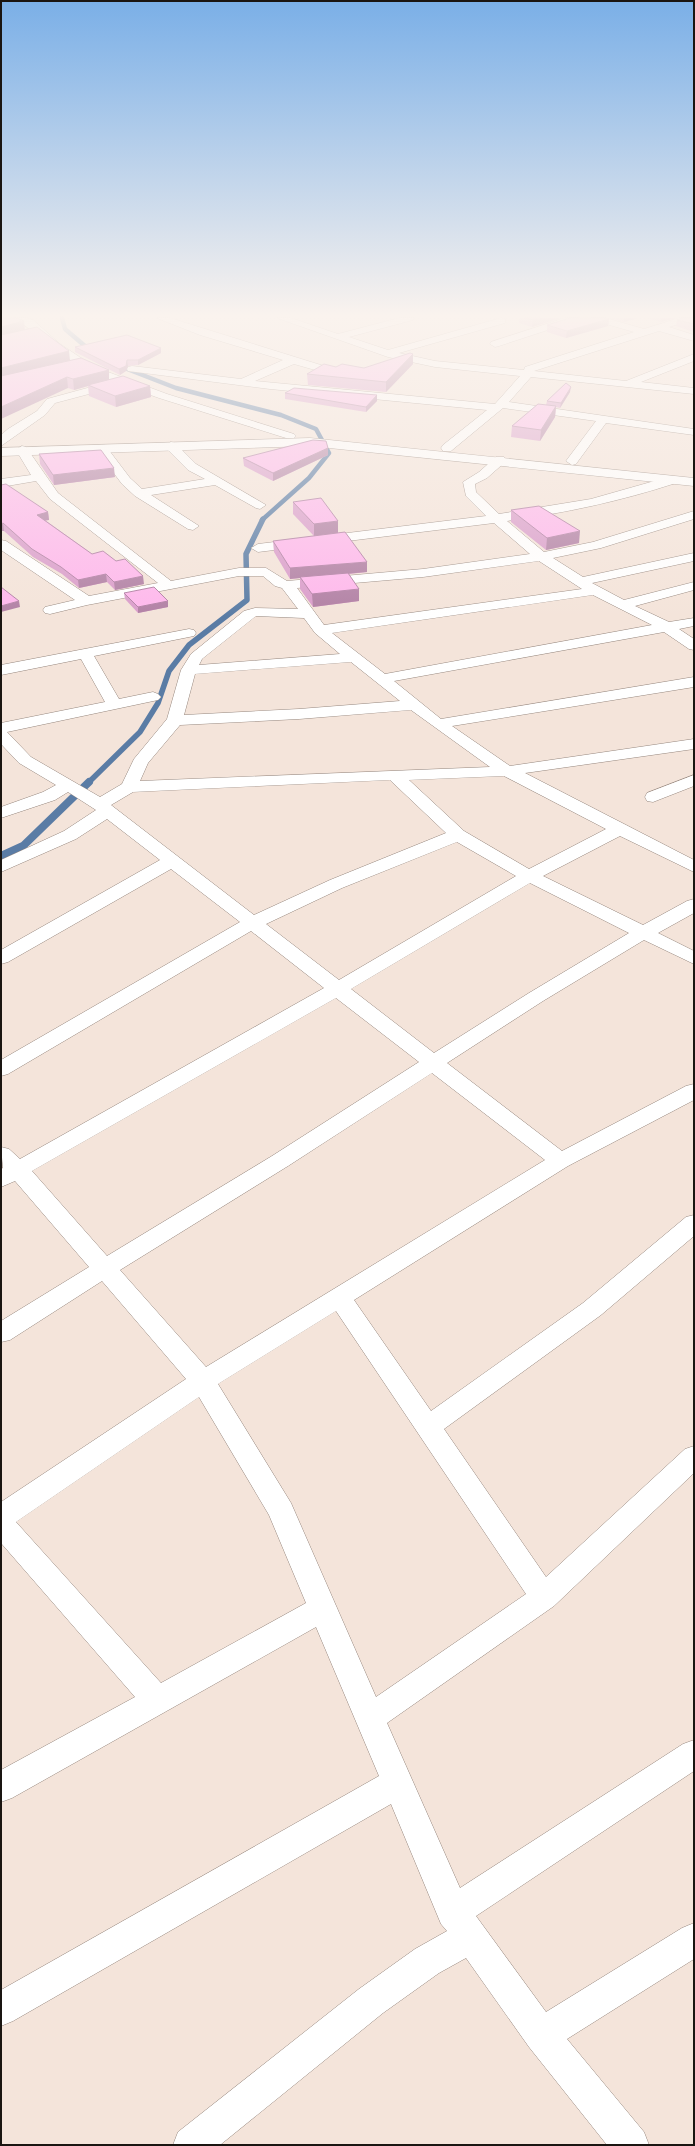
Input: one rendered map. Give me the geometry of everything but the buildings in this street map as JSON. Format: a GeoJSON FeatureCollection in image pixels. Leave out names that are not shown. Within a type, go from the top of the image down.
{"type":"FeatureCollection","features":[{"type":"Feature","properties":{"kind":"main road"},"geometry":{"type":"LineString","coordinates":[[1,445],[290,436],[337,441],[447,448],[694,475]]}},
{"type":"Feature","properties":{"kind":"main road"},"geometry":{"type":"LineString","coordinates":[[1,452],[311,439]]}},
{"type":"Feature","properties":{"kind":"main road"},"geometry":{"type":"LineString","coordinates":[[337,441],[694,482]]}},
{"type":"Feature","properties":{"kind":"street"},"geometry":{"type":"LineString","coordinates":[[1,442],[12,431],[33,418]]}},
{"type":"Feature","properties":{"kind":"street"},"geometry":{"type":"LineString","coordinates":[[235,418],[290,436]]}},
{"type":"Feature","properties":{"kind":"street"},"geometry":{"type":"LineString","coordinates":[[447,448],[482,418]]}},
{"type":"Feature","properties":{"kind":"street"},"geometry":{"type":"LineString","coordinates":[[597,418],[694,432]]}},
{"type":"Feature","properties":{"kind":"street"},"geometry":{"type":"LineString","coordinates":[[572,461],[603,419]]}},
{"type":"Feature","properties":{"kind":"street"},"geometry":{"type":"LineString","coordinates":[[171,446],[192,467],[260,505]]}},
{"type":"Feature","properties":{"kind":"street"},"geometry":{"type":"LineString","coordinates":[[101,448],[138,493],[193,526]]}},
{"type":"Feature","properties":{"kind":"street"},"geometry":{"type":"LineString","coordinates":[[22,450],[39,477],[54,496],[167,584]]}},
{"type":"Feature","properties":{"kind":"street"},"geometry":{"type":"LineString","coordinates":[[500,460],[483,475],[469,482],[468,488],[470,493],[496,518],[541,557],[620,605],[667,627],[694,646]]}},
{"type":"Feature","properties":{"kind":"street"},"geometry":{"type":"LineString","coordinates":[[1,483],[39,477]]}},
{"type":"Feature","properties":{"kind":"street"},"geometry":{"type":"LineString","coordinates":[[258,548],[496,518],[591,502],[672,480]]}},
{"type":"Feature","properties":{"kind":"street"},"geometry":{"type":"LineString","coordinates":[[138,493],[218,482]]}},
{"type":"Feature","properties":{"kind":"street"},"geometry":{"type":"LineString","coordinates":[[50,610],[167,584],[256,570],[266,572],[280,583],[287,585],[381,578],[541,557],[596,545],[694,515]]}},
{"type":"Feature","properties":{"kind":"street"},"geometry":{"type":"LineString","coordinates":[[1,544],[86,601]]}},
{"type":"Feature","properties":{"kind":"street"},"geometry":{"type":"LineString","coordinates":[[580,582],[694,557]]}},
{"type":"Feature","properties":{"kind":"street"},"geometry":{"type":"LineString","coordinates":[[287,585],[320,630],[438,724],[507,771],[694,867]]}},
{"type":"Feature","properties":{"kind":"street"},"geometry":{"type":"LineString","coordinates":[[620,605],[694,586]]}},
{"type":"Feature","properties":{"kind":"street"},"geometry":{"type":"LineString","coordinates":[[320,630],[595,591]]}},
{"type":"Feature","properties":{"kind":"street"},"geometry":{"type":"LineString","coordinates":[[129,787],[140,762],[175,720],[189,670],[203,650],[249,614],[255,612],[308,614]]}},
{"type":"Feature","properties":{"kind":"street"},"geometry":{"type":"LineString","coordinates":[[382,679],[694,622]]}},
{"type":"Feature","properties":{"kind":"street"},"geometry":{"type":"LineString","coordinates":[[1,670],[189,633]]}},
{"type":"Feature","properties":{"kind":"street"},"geometry":{"type":"LineString","coordinates":[[86,653],[115,706]]}},
{"type":"Feature","properties":{"kind":"street"},"geometry":{"type":"LineString","coordinates":[[189,670],[353,657]]}},
{"type":"Feature","properties":{"kind":"street"},"geometry":{"type":"LineString","coordinates":[[438,724],[694,682]]}},
{"type":"Feature","properties":{"kind":"street"},"geometry":{"type":"LineString","coordinates":[[1,728],[115,706],[153,697]]}},
{"type":"Feature","properties":{"kind":"street"},"geometry":{"type":"LineString","coordinates":[[175,720],[299,714],[415,705]]}},
{"type":"Feature","properties":{"kind":"street"},"geometry":{"type":"LineString","coordinates":[[1,735],[25,760],[100,806],[172,860],[252,924],[560,1161]]}},
{"type":"Feature","properties":{"kind":"street"},"geometry":{"type":"LineString","coordinates":[[1,867],[70,835],[100,806],[129,787],[234,781],[507,771],[694,744]]}},
{"type":"Feature","properties":{"kind":"street"},"geometry":{"type":"LineString","coordinates":[[394,775],[458,834],[529,876],[694,958]]}},
{"type":"Feature","properties":{"kind":"street"},"geometry":{"type":"LineString","coordinates":[[653,797],[694,780]]}},
{"type":"Feature","properties":{"kind":"street"},"geometry":{"type":"LineString","coordinates":[[1,814],[69,787]]}},
{"type":"Feature","properties":{"kind":"street"},"geometry":{"type":"LineString","coordinates":[[619,829],[529,876],[337,989],[7,1168],[103,1268],[203,1381],[281,1511],[397,1783],[463,1924],[541,2035],[630,2145]]}},
{"type":"Feature","properties":{"kind":"street"},"geometry":{"type":"LineString","coordinates":[[1,1069],[252,924],[336,884],[458,834]]}},
{"type":"Feature","properties":{"kind":"street"},"geometry":{"type":"LineString","coordinates":[[1,958],[172,860]]}},
{"type":"Feature","properties":{"kind":"street"},"geometry":{"type":"LineString","coordinates":[[1,1333],[103,1268],[279,1161],[432,1062],[643,932],[694,905]]}},
{"type":"Feature","properties":{"kind":"street"},"geometry":{"type":"LineString","coordinates":[[1,1517],[203,1381],[560,1161],[689,1101]]}},
{"type":"Feature","properties":{"kind":"street"},"geometry":{"type":"LineString","coordinates":[[429,1426],[592,1309],[694,1223]]}},
{"type":"Feature","properties":{"kind":"street"},"geometry":{"type":"LineString","coordinates":[[339,1297],[429,1426],[544,1597]]}},
{"type":"Feature","properties":{"kind":"street"},"geometry":{"type":"LineString","coordinates":[[370,1718],[544,1597],[694,1457]]}},
{"type":"Feature","properties":{"kind":"street"},"geometry":{"type":"LineString","coordinates":[[1,1524],[157,1700]]}},
{"type":"Feature","properties":{"kind":"street"},"geometry":{"type":"LineString","coordinates":[[1,1787],[322,1609]]}},
{"type":"Feature","properties":{"kind":"street"},"geometry":{"type":"LineString","coordinates":[[191,2145],[371,2001],[427,1961],[463,1924],[694,1754]]}},
{"type":"Feature","properties":{"kind":"street"},"geometry":{"type":"LineString","coordinates":[[1,2009],[397,1783]]}},
{"type":"Feature","properties":{"kind":"street"},"geometry":{"type":"LineString","coordinates":[[541,2035],[694,1940]]}},
{"type":"Feature","properties":{"kind":"waterway"},"geometry":{"type":"LineString","coordinates":[[263,519],[309,478],[329,453],[316,429],[289,418]]}},
{"type":"Feature","properties":{"kind":"waterway"},"geometry":{"type":"LineString","coordinates":[[88,783],[140,732],[158,703],[169,671],[189,645],[247,600],[246,554],[263,519]]}},
{"type":"Feature","properties":{"kind":"waterway"},"geometry":{"type":"LineString","coordinates":[[1,856],[23,846],[89,782]]}}]}
